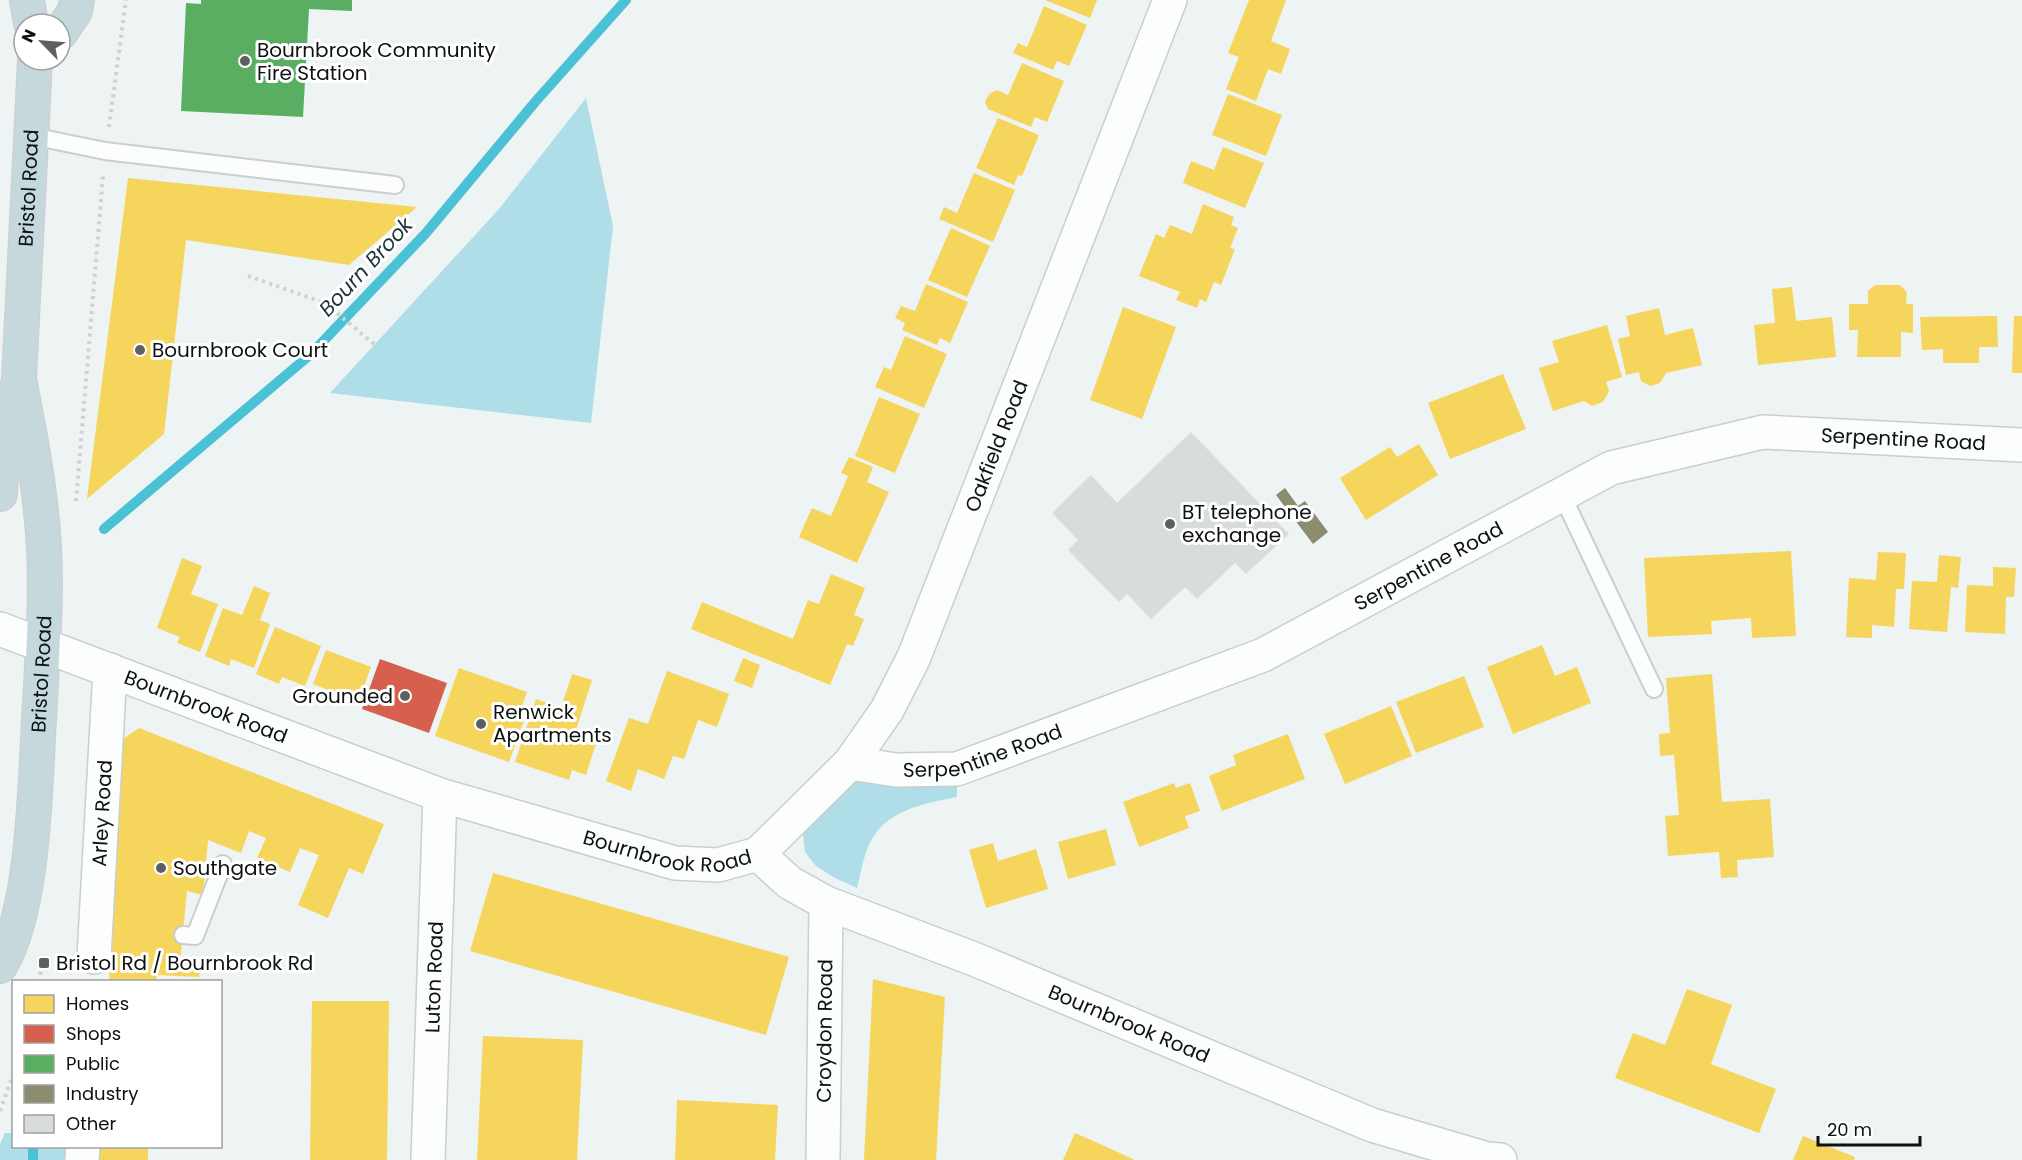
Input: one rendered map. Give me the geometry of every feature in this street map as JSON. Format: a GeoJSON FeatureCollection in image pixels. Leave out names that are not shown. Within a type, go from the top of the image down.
{"type":"FeatureCollection","features":[{"type":"Feature","properties":{"kind":"highway"},"geometry":{"type":"LineString","coordinates":[[72,15],[77,0]]}},
{"type":"Feature","properties":{"kind":"highway","name":"Bristol Road"},"geometry":{"type":"LineString","coordinates":[[0,494],[1,471],[19,380],[37,72]]}},
{"type":"Feature","properties":{"kind":"highway","name":"Bristol Road"},"geometry":{"type":"LineString","coordinates":[[0,966],[12,947],[26,880],[33,819],[43,644],[43,535],[36,471],[19,380]]}},
{"type":"Feature","properties":{"kind":"street","name":"Oakfield Road"},"geometry":{"type":"LineString","coordinates":[[758,854],[850,763],[887,710],[914,657],[1170,0]]}},
{"type":"Feature","properties":{"kind":"street","name":"Serpentine Road"},"geometry":{"type":"LineString","coordinates":[[850,763],[896,770],[957,769],[1263,656],[1611,468],[1763,432],[2022,445]]}},
{"type":"Feature","properties":{"kind":"street","name":"Bournbrook Road"},"geometry":{"type":"LineString","coordinates":[[0,629],[440,795],[675,863],[718,865],[758,854],[790,883],[826,903],[974,959],[1372,1125],[1490,1160]]}},
{"type":"Feature","properties":{"kind":"street","name":"Arley Road"},"geometry":{"type":"LineString","coordinates":[[98,953],[110,670]]}},
{"type":"Feature","properties":{"kind":"street","name":"Luton Road"},"geometry":{"type":"LineString","coordinates":[[428,1160],[440,795]]}},
{"type":"Feature","properties":{"kind":"street","name":"Croydon Road"},"geometry":{"type":"LineString","coordinates":[[823,1160],[826,903]]}},
{"type":"Feature","properties":{"kind":"lane"},"geometry":{"type":"LineString","coordinates":[[32,136],[105,151],[395,185]]}},
{"type":"Feature","properties":{"kind":"lane"},"geometry":{"type":"LineString","coordinates":[[1562,495],[1654,689]]}},
{"type":"Feature","properties":{"kind":"lane"},"geometry":{"type":"LineString","coordinates":[[183,934],[195,936],[223,864]]}},
{"type":"Feature","properties":{"kind":"path"},"geometry":{"type":"LineString","coordinates":[[105,151],[126,0]]}},
{"type":"Feature","properties":{"kind":"path"},"geometry":{"type":"LineString","coordinates":[[248,276],[325,303],[374,344]]}},
{"type":"Feature","properties":{"kind":"path"},"geometry":{"type":"LineString","coordinates":[[0,1111],[12,1077]]}},
{"type":"Feature","properties":{"kind":"shaded area"},"geometry":{"type":"Polygon","coordinates":[[[586,98],[613,226],[591,423],[330,393],[499,209],[586,98]]]}},
{"type":"Feature","properties":{"kind":"shaded area"},"geometry":{"type":"Polygon","coordinates":[[[957,774],[957,797],[910,809],[898,814],[879,829],[867,850],[857,888],[816,866],[805,852],[803,834],[830,792],[847,779],[957,774]]]}},
{"type":"Feature","properties":{"kind":"shaded area"},"geometry":{"type":"Polygon","coordinates":[[[5,1133],[12,1133],[12,1148],[67,1148],[66,1160],[0,1160],[0,1144],[5,1133]]]}},
{"type":"Feature","properties":{"kind":"building: Homes"},"geometry":{"type":"Polygon","coordinates":[[[1045,0],[1097,0],[1090,18],[1045,0]]]}},
{"type":"Feature","properties":{"kind":"building: Homes"},"geometry":{"type":"Polygon","coordinates":[[[1249,0],[1286,0],[1271,41],[1290,49],[1281,74],[1268,69],[1256,101],[1226,89],[1239,57],[1228,53],[1249,0]]]}},
{"type":"Feature","properties":{"kind":"building: Homes"},"geometry":{"type":"Polygon","coordinates":[[[1044,6],[1087,25],[1069,66],[1057,61],[1053,70],[1013,53],[1018,43],[1027,47],[1044,6]]]}},
{"type":"Feature","properties":{"kind":"building: Homes"},"geometry":{"type":"Polygon","coordinates":[[[1022,63],[1064,81],[1047,122],[1035,117],[1031,127],[988,109],[985,102],[989,94],[997,90],[1008,95],[1022,63]]]}},
{"type":"Feature","properties":{"kind":"building: Homes"},"geometry":{"type":"Polygon","coordinates":[[[1228,94],[1282,115],[1266,156],[1212,135],[1228,94]]]}},
{"type":"Feature","properties":{"kind":"building: Homes"},"geometry":{"type":"Polygon","coordinates":[[[998,118],[1039,135],[1022,176],[1018,175],[1014,185],[976,168],[998,118]]]}},
{"type":"Feature","properties":{"kind":"building: Homes"},"geometry":{"type":"Polygon","coordinates":[[[1223,147],[1264,163],[1245,208],[1183,183],[1191,161],[1214,170],[1223,147]]]}},
{"type":"Feature","properties":{"kind":"building: Homes"},"geometry":{"type":"Polygon","coordinates":[[[974,173],[1015,190],[993,242],[939,219],[944,207],[957,213],[974,173]]]}},
{"type":"Feature","properties":{"kind":"building: Homes","name":"Bournbrook Court"},"geometry":{"type":"Polygon","coordinates":[[[128,178],[417,207],[349,265],[186,240],[164,434],[87,499],[128,178]]]}},
{"type":"Feature","properties":{"kind":"building: Homes"},"geometry":{"type":"Polygon","coordinates":[[[1203,204],[1234,217],[1231,225],[1238,228],[1230,248],[1235,249],[1221,285],[1214,282],[1206,302],[1200,299],[1197,308],[1176,300],[1180,292],[1139,276],[1156,234],[1164,238],[1170,225],[1192,234],[1203,204]]]}},
{"type":"Feature","properties":{"kind":"building: Homes"},"geometry":{"type":"Polygon","coordinates":[[[951,228],[990,246],[967,297],[928,280],[951,228]]]}},
{"type":"Feature","properties":{"kind":"building: Homes"},"geometry":{"type":"Polygon","coordinates":[[[926,284],[968,302],[950,343],[940,338],[937,345],[902,330],[905,323],[895,318],[901,306],[915,311],[926,284]]]}},
{"type":"Feature","properties":{"kind":"building: Homes"},"geometry":{"type":"Polygon","coordinates":[[[1875,285],[1900,285],[1907,292],[1906,304],[1913,304],[1913,333],[1901,332],[1901,357],[1857,357],[1858,330],[1849,330],[1849,304],[1868,304],[1868,291],[1875,285]]]}},
{"type":"Feature","properties":{"kind":"building: Homes"},"geometry":{"type":"Polygon","coordinates":[[[1792,287],[1796,321],[1832,317],[1836,357],[1758,365],[1754,325],[1775,323],[1772,289],[1792,287]]]}},
{"type":"Feature","properties":{"kind":"building: Homes"},"geometry":{"type":"Polygon","coordinates":[[[1123,307],[1176,327],[1142,419],[1090,400],[1123,307]]]}},
{"type":"Feature","properties":{"kind":"building: Homes"},"geometry":{"type":"Polygon","coordinates":[[[1659,308],[1665,335],[1693,328],[1702,365],[1666,373],[1660,383],[1650,386],[1641,381],[1639,372],[1626,375],[1618,339],[1630,336],[1626,316],[1659,308]]]}},
{"type":"Feature","properties":{"kind":"building: Homes"},"geometry":{"type":"Polygon","coordinates":[[[1997,316],[1998,347],[1979,347],[1979,363],[1943,363],[1943,349],[1922,350],[1920,317],[1997,316]]]}},
{"type":"Feature","properties":{"kind":"building: Homes"},"geometry":{"type":"Polygon","coordinates":[[[2014,316],[2022,316],[2022,373],[2012,373],[2014,316]]]}},
{"type":"Feature","properties":{"kind":"building: Homes"},"geometry":{"type":"Polygon","coordinates":[[[1607,325],[1622,377],[1606,382],[1609,391],[1603,402],[1592,406],[1584,401],[1553,411],[1539,368],[1559,362],[1552,341],[1607,325]]]}},
{"type":"Feature","properties":{"kind":"building: Homes"},"geometry":{"type":"Polygon","coordinates":[[[905,336],[947,354],[924,408],[875,387],[884,367],[891,370],[905,336]]]}},
{"type":"Feature","properties":{"kind":"building: Homes"},"geometry":{"type":"Polygon","coordinates":[[[1503,374],[1526,429],[1450,459],[1428,403],[1503,374]]]}},
{"type":"Feature","properties":{"kind":"building: Homes"},"geometry":{"type":"Polygon","coordinates":[[[879,397],[920,414],[895,473],[855,456],[879,397]]]}},
{"type":"Feature","properties":{"kind":"building: Homes"},"geometry":{"type":"Polygon","coordinates":[[[1419,444],[1438,475],[1366,520],[1340,478],[1390,447],[1397,457],[1419,444]]]}},
{"type":"Feature","properties":{"kind":"building: Homes"},"geometry":{"type":"Polygon","coordinates":[[[849,457],[873,467],[867,482],[889,492],[857,563],[799,537],[812,508],[831,516],[848,476],[841,473],[849,457]]]}},
{"type":"Feature","properties":{"kind":"building: Homes"},"geometry":{"type":"Polygon","coordinates":[[[1791,551],[1796,636],[1752,638],[1751,618],[1711,621],[1712,634],[1648,637],[1644,558],[1791,551]]]}},
{"type":"Feature","properties":{"kind":"building: Homes"},"geometry":{"type":"Polygon","coordinates":[[[1878,552],[1906,553],[1904,589],[1896,589],[1894,627],[1872,625],[1872,638],[1846,637],[1849,578],[1876,580],[1878,552]]]}},
{"type":"Feature","properties":{"kind":"building: Homes"},"geometry":{"type":"Polygon","coordinates":[[[1939,555],[1961,557],[1958,588],[1951,587],[1947,632],[1909,629],[1912,581],[1937,582],[1939,555]]]}},
{"type":"Feature","properties":{"kind":"building: Homes"},"geometry":{"type":"Polygon","coordinates":[[[182,558],[202,566],[191,594],[218,604],[200,652],[177,643],[180,637],[157,628],[182,558]]]}},
{"type":"Feature","properties":{"kind":"building: Homes"},"geometry":{"type":"Polygon","coordinates":[[[1993,567],[2016,568],[2014,597],[2006,597],[2005,634],[1965,632],[1967,585],[1993,586],[1993,567]]]}},
{"type":"Feature","properties":{"kind":"building: Homes"},"geometry":{"type":"Polygon","coordinates":[[[831,574],[865,588],[854,615],[864,619],[853,646],[847,644],[830,685],[691,629],[702,602],[793,639],[808,600],[819,604],[831,574]]]}},
{"type":"Feature","properties":{"kind":"building: Homes"},"geometry":{"type":"Polygon","coordinates":[[[254,586],[270,593],[260,620],[270,624],[254,668],[231,659],[229,666],[205,656],[223,608],[242,615],[254,586]]]}},
{"type":"Feature","properties":{"kind":"building: Homes"},"geometry":{"type":"Polygon","coordinates":[[[275,627],[321,646],[305,686],[282,677],[279,684],[256,674],[275,627]]]}},
{"type":"Feature","properties":{"kind":"building: Homes"},"geometry":{"type":"Polygon","coordinates":[[[1542,645],[1555,676],[1577,667],[1591,703],[1513,734],[1487,667],[1542,645]]]}},
{"type":"Feature","properties":{"kind":"building: Homes"},"geometry":{"type":"Polygon","coordinates":[[[326,650],[371,667],[358,702],[313,684],[326,650]]]}},
{"type":"Feature","properties":{"kind":"building: Homes"},"geometry":{"type":"Polygon","coordinates":[[[743,658],[760,665],[752,688],[734,681],[743,658]]]}},
{"type":"Feature","properties":{"kind":"building: Homes","name":"Renwick Apartments"},"geometry":{"type":"Polygon","coordinates":[[[459,668],[527,692],[521,709],[527,712],[509,762],[435,736],[459,668]]]}},
{"type":"Feature","properties":{"kind":"building: Homes"},"geometry":{"type":"Polygon","coordinates":[[[667,671],[729,694],[717,727],[698,720],[684,759],[673,756],[664,779],[638,769],[631,791],[606,781],[629,718],[648,724],[667,671]]]}},
{"type":"Feature","properties":{"kind":"building: Homes"},"geometry":{"type":"Polygon","coordinates":[[[572,674],[592,680],[575,733],[597,740],[586,775],[572,770],[569,780],[515,762],[536,699],[561,708],[572,674]]]}},
{"type":"Feature","properties":{"kind":"building: Homes"},"geometry":{"type":"Polygon","coordinates":[[[1712,674],[1722,802],[1770,799],[1774,857],[1737,860],[1738,877],[1721,878],[1719,852],[1668,856],[1665,816],[1679,815],[1674,755],[1660,756],[1659,734],[1670,733],[1666,678],[1712,674]]]}},
{"type":"Feature","properties":{"kind":"building: Homes"},"geometry":{"type":"Polygon","coordinates":[[[1464,676],[1484,727],[1416,753],[1396,702],[1464,676]]]}},
{"type":"Feature","properties":{"kind":"building: Homes"},"geometry":{"type":"Polygon","coordinates":[[[1391,706],[1412,756],[1345,784],[1324,734],[1391,706]]]}},
{"type":"Feature","properties":{"kind":"building: Homes","name":"Southgate"},"geometry":{"type":"Polygon","coordinates":[[[139,728],[384,824],[363,874],[349,868],[328,918],[298,905],[319,855],[300,848],[290,872],[257,858],[266,838],[249,831],[241,853],[208,840],[203,895],[187,891],[180,963],[200,963],[199,977],[157,975],[156,980],[109,980],[123,739],[139,728]]]}},
{"type":"Feature","properties":{"kind":"building: Homes"},"geometry":{"type":"Polygon","coordinates":[[[1288,734],[1305,779],[1222,811],[1209,776],[1236,765],[1233,755],[1288,734]]]}},
{"type":"Feature","properties":{"kind":"building: Homes"},"geometry":{"type":"Polygon","coordinates":[[[1174,783],[1176,788],[1190,783],[1200,811],[1185,816],[1189,828],[1139,847],[1123,802],[1174,783]]]}},
{"type":"Feature","properties":{"kind":"building: Homes"},"geometry":{"type":"Polygon","coordinates":[[[1106,829],[1116,865],[1068,879],[1058,842],[1106,829]]]}},
{"type":"Feature","properties":{"kind":"building: Homes"},"geometry":{"type":"Polygon","coordinates":[[[993,843],[998,861],[1036,849],[1048,889],[986,908],[969,850],[993,843]]]}},
{"type":"Feature","properties":{"kind":"building: Homes"},"geometry":{"type":"Polygon","coordinates":[[[493,873],[789,957],[766,1035],[470,951],[493,873]]]}},
{"type":"Feature","properties":{"kind":"building: Homes"},"geometry":{"type":"Polygon","coordinates":[[[873,979],[945,997],[936,1160],[864,1160],[873,979]]]}},
{"type":"Feature","properties":{"kind":"building: Homes"},"geometry":{"type":"Polygon","coordinates":[[[1687,989],[1732,1005],[1711,1064],[1776,1089],[1759,1133],[1615,1078],[1633,1033],[1665,1045],[1687,989]]]}},
{"type":"Feature","properties":{"kind":"building: Homes"},"geometry":{"type":"Polygon","coordinates":[[[312,1001],[389,1001],[387,1160],[310,1160],[312,1001]]]}},
{"type":"Feature","properties":{"kind":"building: Homes"},"geometry":{"type":"Polygon","coordinates":[[[483,1036],[583,1040],[577,1160],[477,1160],[483,1036]]]}},
{"type":"Feature","properties":{"kind":"building: Homes"},"geometry":{"type":"Polygon","coordinates":[[[677,1100],[778,1105],[775,1160],[675,1160],[677,1100]]]}},
{"type":"Feature","properties":{"kind":"building: Homes"},"geometry":{"type":"Polygon","coordinates":[[[1075,1133],[1100,1144],[1135,1160],[1063,1160],[1075,1133]]]}},
{"type":"Feature","properties":{"kind":"building: Homes"},"geometry":{"type":"Polygon","coordinates":[[[1803,1136],[1855,1157],[1854,1160],[1793,1160],[1803,1136]]]}},
{"type":"Feature","properties":{"kind":"building: Homes"},"geometry":{"type":"Polygon","coordinates":[[[100,1148],[148,1148],[148,1160],[99,1160],[100,1148]]]}},
{"type":"Feature","properties":{"kind":"building: Shops","name":"Grounded"},"geometry":{"type":"Polygon","coordinates":[[[380,659],[447,683],[429,733],[362,709],[380,659]]]}},
{"type":"Feature","properties":{"kind":"building: Public","name":"Bournbrook Community Fire Station"},"geometry":{"type":"Polygon","coordinates":[[[201,0],[352,0],[352,11],[309,9],[303,117],[181,111],[186,3],[201,4],[201,0]]]}},
{"type":"Feature","properties":{"kind":"building: Industry"},"geometry":{"type":"Polygon","coordinates":[[[1285,488],[1298,506],[1305,501],[1328,532],[1313,544],[1276,495],[1285,488]]]}},
{"type":"Feature","properties":{"kind":"building: Other","name":"BT telephone exchange"},"geometry":{"type":"Polygon","coordinates":[[[1191,432],[1289,534],[1246,574],[1235,563],[1197,599],[1185,587],[1151,619],[1127,594],[1119,602],[1068,550],[1078,540],[1052,513],[1091,475],[1117,503],[1191,432]]]}},
{"type":"Feature","properties":{"kind":"waterway","name":"Bourn Brook"},"geometry":{"type":"LineString","coordinates":[[104,529],[311,354],[426,233],[536,101],[626,0]]}},
{"type":"Feature","properties":{"kind":"waterway","name":"Bourn Brook"},"geometry":{"type":"LineString","coordinates":[[33,1148],[33,1160]]}},
{"type":"Feature","properties":{"kind":"place","name":"Bournbrook Community Fire Station"},"geometry":{"type":"Point","coordinates":[245,61]}},
{"type":"Feature","properties":{"kind":"place","name":"Bournbrook Court"},"geometry":{"type":"Point","coordinates":[140,350]}},
{"type":"Feature","properties":{"kind":"place","name":"BT telephone exchange"},"geometry":{"type":"Point","coordinates":[1170,524]}},
{"type":"Feature","properties":{"kind":"place","name":"Grounded"},"geometry":{"type":"Point","coordinates":[405,696]}},
{"type":"Feature","properties":{"kind":"place","name":"Renwick Apartments"},"geometry":{"type":"Point","coordinates":[481,724]}},
{"type":"Feature","properties":{"kind":"place","name":"Southgate"},"geometry":{"type":"Point","coordinates":[161,868]}},
{"type":"Feature","properties":{"kind":"place","name":"Bristol Rd / Bournbrook Rd"},"geometry":{"type":"Point","coordinates":[44,963]}}]}
